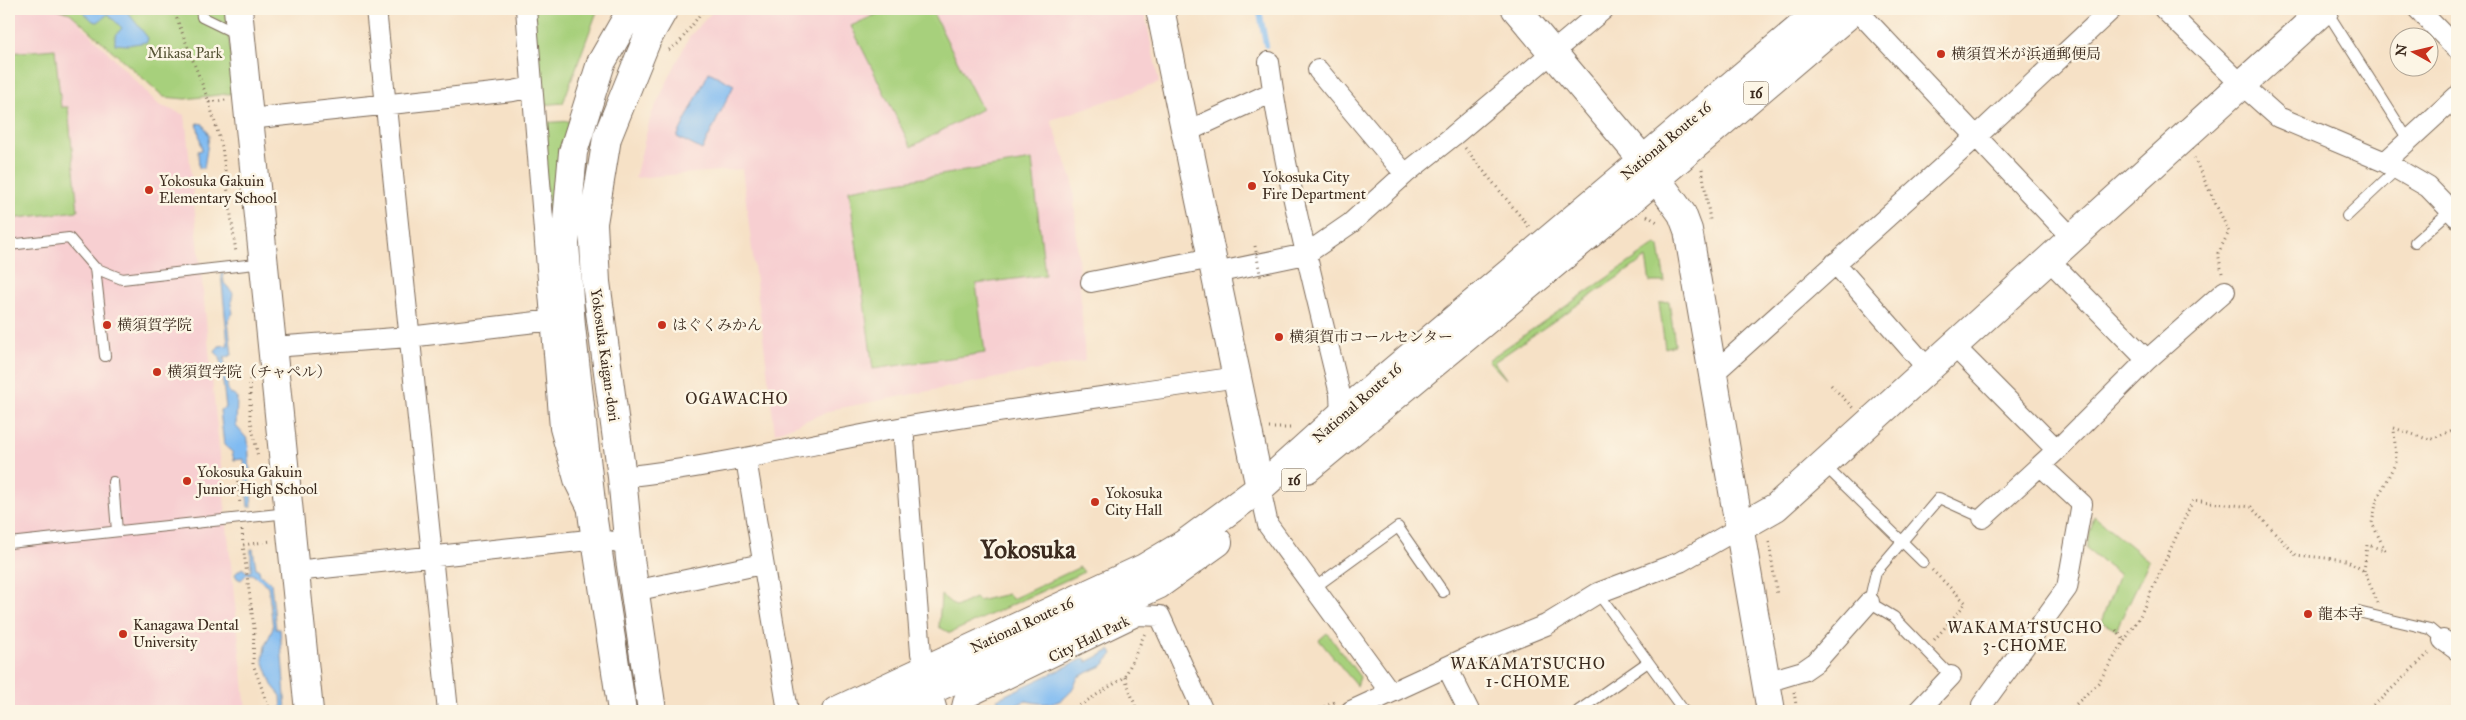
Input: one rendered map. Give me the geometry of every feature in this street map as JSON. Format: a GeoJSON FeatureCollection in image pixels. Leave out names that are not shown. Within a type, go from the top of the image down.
{"type":"FeatureCollection","features":[{"type":"Feature","properties":{"kind":"main road"},"geometry":{"type":"LineString","coordinates":[[238,9],[249,119],[251,263],[273,347],[309,711]]}},
{"type":"Feature","properties":{"kind":"main road","name":"Yokosuka Kaigan-dori"},"geometry":{"type":"LineString","coordinates":[[622,711],[596,529],[571,326],[565,244],[573,152],[601,63],[632,9]]}},
{"type":"Feature","properties":{"kind":"main road"},"geometry":{"type":"LineString","coordinates":[[1160,9],[1262,497]]}},
{"type":"Feature","properties":{"kind":"main road"},"geometry":{"type":"LineString","coordinates":[[1516,9],[1650,169],[1682,214],[1688,230],[1714,373],[1739,528],[1778,678],[1771,711]]}},
{"type":"Feature","properties":{"kind":"main road","name":"National Route 16"},"geometry":{"type":"LineString","coordinates":[[836,711],[931,691],[1144,568],[1262,497],[1650,169],[1822,9]]}},
{"type":"Feature","properties":{"kind":"main road","name":"National Route 16"},"geometry":{"type":"LineString","coordinates":[[886,711],[1158,585],[1237,528],[1262,497],[1341,415],[1650,169],[1856,9]]}},
{"type":"Feature","properties":{"kind":"main road"},"geometry":{"type":"LineString","coordinates":[[1739,528],[1776,507],[2071,237],[2325,9]]}},
{"type":"Feature","properties":{"kind":"main road","name":"Yokosuka Kaigan-dori"},"geometry":{"type":"LineString","coordinates":[[652,711],[634,591],[622,477],[596,282],[594,223],[607,138],[647,39],[661,10]]}},
{"type":"Feature","properties":{"kind":"street"},"geometry":{"type":"LineString","coordinates":[[376,9],[448,711]]}},
{"type":"Feature","properties":{"kind":"street"},"geometry":{"type":"LineString","coordinates":[[526,9],[553,320],[560,428],[575,483],[596,529]]}},
{"type":"Feature","properties":{"kind":"street"},"geometry":{"type":"LineString","coordinates":[[1091,282],[1306,254],[1351,223],[1405,174],[1454,136],[1604,9]]}},
{"type":"Feature","properties":{"kind":"street"},"geometry":{"type":"LineString","coordinates":[[1856,9],[2071,237]]}},
{"type":"Feature","properties":{"kind":"street"},"geometry":{"type":"LineString","coordinates":[[1714,373],[1977,136],[2112,9]]}},
{"type":"Feature","properties":{"kind":"street"},"geometry":{"type":"LineString","coordinates":[[2164,9],[2278,117],[2391,166],[2428,187],[2454,214]]}},
{"type":"Feature","properties":{"kind":"street"},"geometry":{"type":"LineString","coordinates":[[2418,9],[2457,49]]}},
{"type":"Feature","properties":{"kind":"street"},"geometry":{"type":"LineString","coordinates":[[1269,62],[1273,92],[1306,254],[1340,394],[1341,415]]}},
{"type":"Feature","properties":{"kind":"street"},"geometry":{"type":"LineString","coordinates":[[1318,70],[1405,174]]}},
{"type":"Feature","properties":{"kind":"street"},"geometry":{"type":"LineString","coordinates":[[249,119],[513,91],[532,87]]}},
{"type":"Feature","properties":{"kind":"street"},"geometry":{"type":"LineString","coordinates":[[1186,132],[1273,92]]}},
{"type":"Feature","properties":{"kind":"street"},"geometry":{"type":"LineString","coordinates":[[2391,166],[2409,141],[2457,96]]}},
{"type":"Feature","properties":{"kind":"street"},"geometry":{"type":"LineString","coordinates":[[2048,259],[2147,360]]}},
{"type":"Feature","properties":{"kind":"street"},"geometry":{"type":"LineString","coordinates":[[1835,263],[1928,368]]}},
{"type":"Feature","properties":{"kind":"street"},"geometry":{"type":"LineString","coordinates":[[1983,518],[2058,450],[2147,360],[2225,291]]}},
{"type":"Feature","properties":{"kind":"street"},"geometry":{"type":"LineString","coordinates":[[273,347],[409,337],[553,320]]}},
{"type":"Feature","properties":{"kind":"street"},"geometry":{"type":"LineString","coordinates":[[1953,345],[2058,450]]}},
{"type":"Feature","properties":{"kind":"street"},"geometry":{"type":"LineString","coordinates":[[622,477],[746,459],[903,427],[1087,397],[1237,377]]}},
{"type":"Feature","properties":{"kind":"street"},"geometry":{"type":"LineString","coordinates":[[903,427],[921,653],[931,691]]}},
{"type":"Feature","properties":{"kind":"street"},"geometry":{"type":"LineString","coordinates":[[746,459],[788,711]]}},
{"type":"Feature","properties":{"kind":"street"},"geometry":{"type":"LineString","coordinates":[[1983,711],[1982,705],[2067,588],[2082,504],[2041,466]]}},
{"type":"Feature","properties":{"kind":"street"},"geometry":{"type":"LineString","coordinates":[[1262,497],[1268,525],[1390,692]]}},
{"type":"Feature","properties":{"kind":"street"},"geometry":{"type":"LineString","coordinates":[[1351,711],[1546,624],[1598,593],[1680,562],[1739,528]]}},
{"type":"Feature","properties":{"kind":"street"},"geometry":{"type":"LineString","coordinates":[[295,571],[432,557],[596,529],[628,545]]}},
{"type":"Feature","properties":{"kind":"street"},"geometry":{"type":"LineString","coordinates":[[634,591],[762,564]]}},
{"type":"Feature","properties":{"kind":"street"},"geometry":{"type":"LineString","coordinates":[[1158,585],[1208,711]]}},
{"type":"Feature","properties":{"kind":"street"},"geometry":{"type":"LineString","coordinates":[[1778,678],[1803,671],[1816,662],[1869,602]]}},
{"type":"Feature","properties":{"kind":"street","name":"City Hall Park"},"geometry":{"type":"LineString","coordinates":[[961,711],[964,699],[1138,615],[1160,616],[1203,711]]}},
{"type":"Feature","properties":{"kind":"street"},"geometry":{"type":"LineString","coordinates":[[1447,667],[1469,711]]}},
{"type":"Feature","properties":{"kind":"street"},"geometry":{"type":"LineString","coordinates":[[1918,711],[1950,676]]}},
{"type":"Feature","properties":{"kind":"lane"},"geometry":{"type":"LineString","coordinates":[[201,9],[202,17],[240,36]]}},
{"type":"Feature","properties":{"kind":"lane"},"geometry":{"type":"LineString","coordinates":[[2325,9],[2409,141]]}},
{"type":"Feature","properties":{"kind":"lane"},"geometry":{"type":"LineString","coordinates":[[2347,216],[2391,166]]}},
{"type":"Feature","properties":{"kind":"lane"},"geometry":{"type":"LineString","coordinates":[[2415,242],[2454,214]]}},
{"type":"Feature","properties":{"kind":"lane"},"geometry":{"type":"LineString","coordinates":[[9,245],[69,238],[95,268],[122,279],[251,263]]}},
{"type":"Feature","properties":{"kind":"lane"},"geometry":{"type":"LineString","coordinates":[[95,268],[105,356]]}},
{"type":"Feature","properties":{"kind":"lane"},"geometry":{"type":"LineString","coordinates":[[1823,464],[1924,562]]}},
{"type":"Feature","properties":{"kind":"lane"},"geometry":{"type":"LineString","coordinates":[[113,482],[117,531]]}},
{"type":"Feature","properties":{"kind":"lane"},"geometry":{"type":"LineString","coordinates":[[1950,676],[1894,617],[1869,602],[1876,572],[1900,540],[1939,498],[1983,518]]}},
{"type":"Feature","properties":{"kind":"lane"},"geometry":{"type":"LineString","coordinates":[[9,543],[289,513]]}},
{"type":"Feature","properties":{"kind":"lane"},"geometry":{"type":"LineString","coordinates":[[1314,588],[1398,527],[1443,592]]}},
{"type":"Feature","properties":{"kind":"lane"},"geometry":{"type":"LineString","coordinates":[[1598,593],[1684,711]]}},
{"type":"Feature","properties":{"kind":"lane"},"geometry":{"type":"LineString","coordinates":[[2358,612],[2430,628],[2450,645]]}},
{"type":"Feature","properties":{"kind":"lane"},"geometry":{"type":"LineString","coordinates":[[1578,711],[1648,662]]}},
{"type":"Feature","properties":{"kind":"path"},"geometry":{"type":"LineString","coordinates":[[173,9],[203,90]]}},
{"type":"Feature","properties":{"kind":"path"},"geometry":{"type":"LineString","coordinates":[[666,52],[679,42],[704,9]]}},
{"type":"Feature","properties":{"kind":"path"},"geometry":{"type":"LineString","coordinates":[[209,102],[251,263]]}},
{"type":"Feature","properties":{"kind":"path"},"geometry":{"type":"LineString","coordinates":[[2183,136],[2229,232],[2218,253],[2225,291]]}},
{"type":"Feature","properties":{"kind":"path"},"geometry":{"type":"LineString","coordinates":[[1460,142],[1534,233]]}},
{"type":"Feature","properties":{"kind":"path"},"geometry":{"type":"LineString","coordinates":[[1643,213],[1659,223],[1662,230]]}},
{"type":"Feature","properties":{"kind":"path"},"geometry":{"type":"LineString","coordinates":[[1255,246],[1260,279]]}},
{"type":"Feature","properties":{"kind":"path"},"geometry":{"type":"LineString","coordinates":[[1253,257],[1262,256]]}},
{"type":"Feature","properties":{"kind":"path"},"geometry":{"type":"LineString","coordinates":[[1831,385],[1868,423]]}},
{"type":"Feature","properties":{"kind":"path"},"geometry":{"type":"LineString","coordinates":[[1268,428],[1296,428]]}},
{"type":"Feature","properties":{"kind":"path"},"geometry":{"type":"LineString","coordinates":[[2384,618],[2364,571],[2367,546],[2385,550],[2372,522],[2377,499],[2396,462],[2394,428],[2430,440],[2457,428]]}},
{"type":"Feature","properties":{"kind":"path"},"geometry":{"type":"LineString","coordinates":[[2069,711],[2098,683],[2140,616],[2193,500],[2252,507],[2296,555],[2346,560],[2364,571]]}},
{"type":"Feature","properties":{"kind":"path"},"geometry":{"type":"LineString","coordinates":[[270,711],[253,664],[254,628],[243,545],[274,541]]}},
{"type":"Feature","properties":{"kind":"path"},"geometry":{"type":"LineString","coordinates":[[1769,542],[1778,604]]}},
{"type":"Feature","properties":{"kind":"path"},"geometry":{"type":"LineString","coordinates":[[1924,562],[1966,603],[1925,650]]}},
{"type":"Feature","properties":{"kind":"path"},"geometry":{"type":"LineString","coordinates":[[1071,711],[1125,677],[1148,626]]}},
{"type":"Feature","properties":{"kind":"path"},"geometry":{"type":"LineString","coordinates":[[2116,630],[2125,641]]}},
{"type":"Feature","properties":{"kind":"path"},"geometry":{"type":"LineString","coordinates":[[2365,711],[2450,645]]}},
{"type":"Feature","properties":{"kind":"path"},"geometry":{"type":"LineString","coordinates":[[1125,677],[1137,711]]}},
{"type":"Feature","properties":{"kind":"path"},"geometry":{"type":"LineString","coordinates":[[1778,678],[1797,711]]}},
{"type":"Feature","properties":{"kind":"shaded area","name":"横須賀学院"},"geometry":{"type":"Polygon","coordinates":[[[9,9],[57,9],[70,13],[159,105],[185,115],[246,711],[9,711],[9,9]]]}},
{"type":"Feature","properties":{"kind":"shaded area"},"geometry":{"type":"Polygon","coordinates":[[[715,9],[1144,9],[1159,83],[1051,120],[1073,182],[1085,361],[835,409],[775,433],[742,169],[635,178],[651,115],[689,37],[715,9]]]}},
{"type":"Feature","properties":{"kind":"green space","name":"Mikasa Park"},"geometry":{"type":"Polygon","coordinates":[[[57,9],[226,9],[235,93],[185,99],[164,97],[70,13],[57,9]]]}},
{"type":"Feature","properties":{"kind":"green space"},"geometry":{"type":"Polygon","coordinates":[[[531,9],[598,9],[563,103],[540,105],[531,9]]]}},
{"type":"Feature","properties":{"kind":"green space"},"geometry":{"type":"Polygon","coordinates":[[[888,9],[931,9],[982,109],[911,147],[851,26],[888,9]]]}},
{"type":"Feature","properties":{"kind":"green space"},"geometry":{"type":"Polygon","coordinates":[[[55,49],[61,107],[68,107],[78,211],[9,219],[9,53],[55,49]]]}},
{"type":"Feature","properties":{"kind":"green space"},"geometry":{"type":"Polygon","coordinates":[[[571,121],[549,222],[540,123],[571,121]]]}},
{"type":"Feature","properties":{"kind":"green space"},"geometry":{"type":"Polygon","coordinates":[[[1032,160],[1045,275],[976,284],[985,353],[873,369],[849,190],[1032,160]]]}},
{"type":"Feature","properties":{"kind":"green space"},"geometry":{"type":"Polygon","coordinates":[[[1656,244],[1659,247],[1665,282],[1650,282],[1646,258],[1494,362],[1507,380],[1488,360],[1656,244]]]}},
{"type":"Feature","properties":{"kind":"green space"},"geometry":{"type":"Polygon","coordinates":[[[1669,301],[1675,345],[1665,348],[1659,303],[1669,301]]]}},
{"type":"Feature","properties":{"kind":"green space"},"geometry":{"type":"Polygon","coordinates":[[[2094,516],[2149,561],[2116,630],[2101,622],[2119,574],[2086,548],[2094,516]]]}},
{"type":"Feature","properties":{"kind":"green space"},"geometry":{"type":"Polygon","coordinates":[[[1080,567],[1084,572],[950,633],[939,627],[941,595],[956,607],[975,598],[978,601],[1008,594],[1012,599],[1080,567]]]}},
{"type":"Feature","properties":{"kind":"green space"},"geometry":{"type":"Polygon","coordinates":[[[1327,633],[1360,677],[1357,686],[1319,640],[1327,633]]]}},
{"type":"Feature","properties":{"kind":"water"},"geometry":{"type":"Polygon","coordinates":[[[80,9],[125,9],[148,38],[147,42],[127,45],[115,44],[115,36],[122,28],[108,14],[98,22],[93,21],[80,9]]]}},
{"type":"Feature","properties":{"kind":"water"},"geometry":{"type":"Polygon","coordinates":[[[709,72],[734,85],[702,150],[677,137],[709,72]]]}},
{"type":"Feature","properties":{"kind":"water"},"geometry":{"type":"Polygon","coordinates":[[[197,123],[203,124],[209,136],[204,168],[199,168],[198,151],[202,150],[197,123]]]}},
{"type":"Feature","properties":{"kind":"water"},"geometry":{"type":"Polygon","coordinates":[[[221,273],[223,273],[224,283],[233,293],[231,304],[233,313],[228,320],[232,355],[224,358],[228,391],[237,398],[236,426],[248,440],[252,507],[248,507],[244,459],[234,460],[232,452],[224,445],[220,410],[226,408],[220,357],[215,352],[219,346],[228,345],[221,273]]]}},
{"type":"Feature","properties":{"kind":"water"},"geometry":{"type":"Polygon","coordinates":[[[251,549],[253,549],[256,568],[259,570],[260,575],[271,583],[276,629],[280,629],[286,711],[282,711],[281,696],[272,685],[263,660],[265,646],[273,628],[268,586],[252,574],[247,574],[241,580],[235,574],[242,568],[247,572],[251,571],[251,549]]]}},
{"type":"Feature","properties":{"kind":"water"},"geometry":{"type":"Polygon","coordinates":[[[1111,650],[1113,654],[1102,666],[1078,677],[1069,693],[1058,701],[1044,704],[1024,701],[1012,705],[1000,704],[997,699],[1085,658],[1087,662],[1111,650]]]}},
{"type":"Feature","properties":{"kind":"waterway"},"geometry":{"type":"LineString","coordinates":[[1259,9],[1266,45]]}},
{"type":"Feature","properties":{"kind":"place","name":"横須賀米が浜通郵便局"},"geometry":{"type":"Point","coordinates":[1941,54]}},
{"type":"Feature","properties":{"kind":"place","name":"Yokosuka City Fire Department"},"geometry":{"type":"Point","coordinates":[1252,186]}},
{"type":"Feature","properties":{"kind":"place","name":"Yokosuka Gakuin Elementary School"},"geometry":{"type":"Point","coordinates":[149,190]}},
{"type":"Feature","properties":{"kind":"place","name":"横須賀学院"},"geometry":{"type":"Point","coordinates":[107,325]}},
{"type":"Feature","properties":{"kind":"place","name":"はぐくみかん"},"geometry":{"type":"Point","coordinates":[662,325]}},
{"type":"Feature","properties":{"kind":"place","name":"横須賀市コールセンター"},"geometry":{"type":"Point","coordinates":[1279,337]}},
{"type":"Feature","properties":{"kind":"place","name":"横須賀学院（チャペル）"},"geometry":{"type":"Point","coordinates":[157,372]}},
{"type":"Feature","properties":{"kind":"place","name":"Yokosuka Gakuin Junior High School"},"geometry":{"type":"Point","coordinates":[187,481]}},
{"type":"Feature","properties":{"kind":"place","name":"Yokosuka City Hall"},"geometry":{"type":"Point","coordinates":[1095,502]}},
{"type":"Feature","properties":{"kind":"place","name":"龍本寺"},"geometry":{"type":"Point","coordinates":[2308,614]}},
{"type":"Feature","properties":{"kind":"place","name":"Kanagawa Dental University"},"geometry":{"type":"Point","coordinates":[123,634]}},
{"type":"Feature","properties":{"kind":"district","name":"OGAWACHO"},"geometry":{"type":"Point","coordinates":[737,398]}},
{"type":"Feature","properties":{"kind":"district","name":"Yokosuka"},"geometry":{"type":"Point","coordinates":[1028,549]}},
{"type":"Feature","properties":{"kind":"district","name":"WAKAMATSUCHO 3-CHOME"},"geometry":{"type":"Point","coordinates":[2025,636]}},
{"type":"Feature","properties":{"kind":"district","name":"WAKAMATSUCHO 1-CHOME"},"geometry":{"type":"Point","coordinates":[1528,672]}}]}
